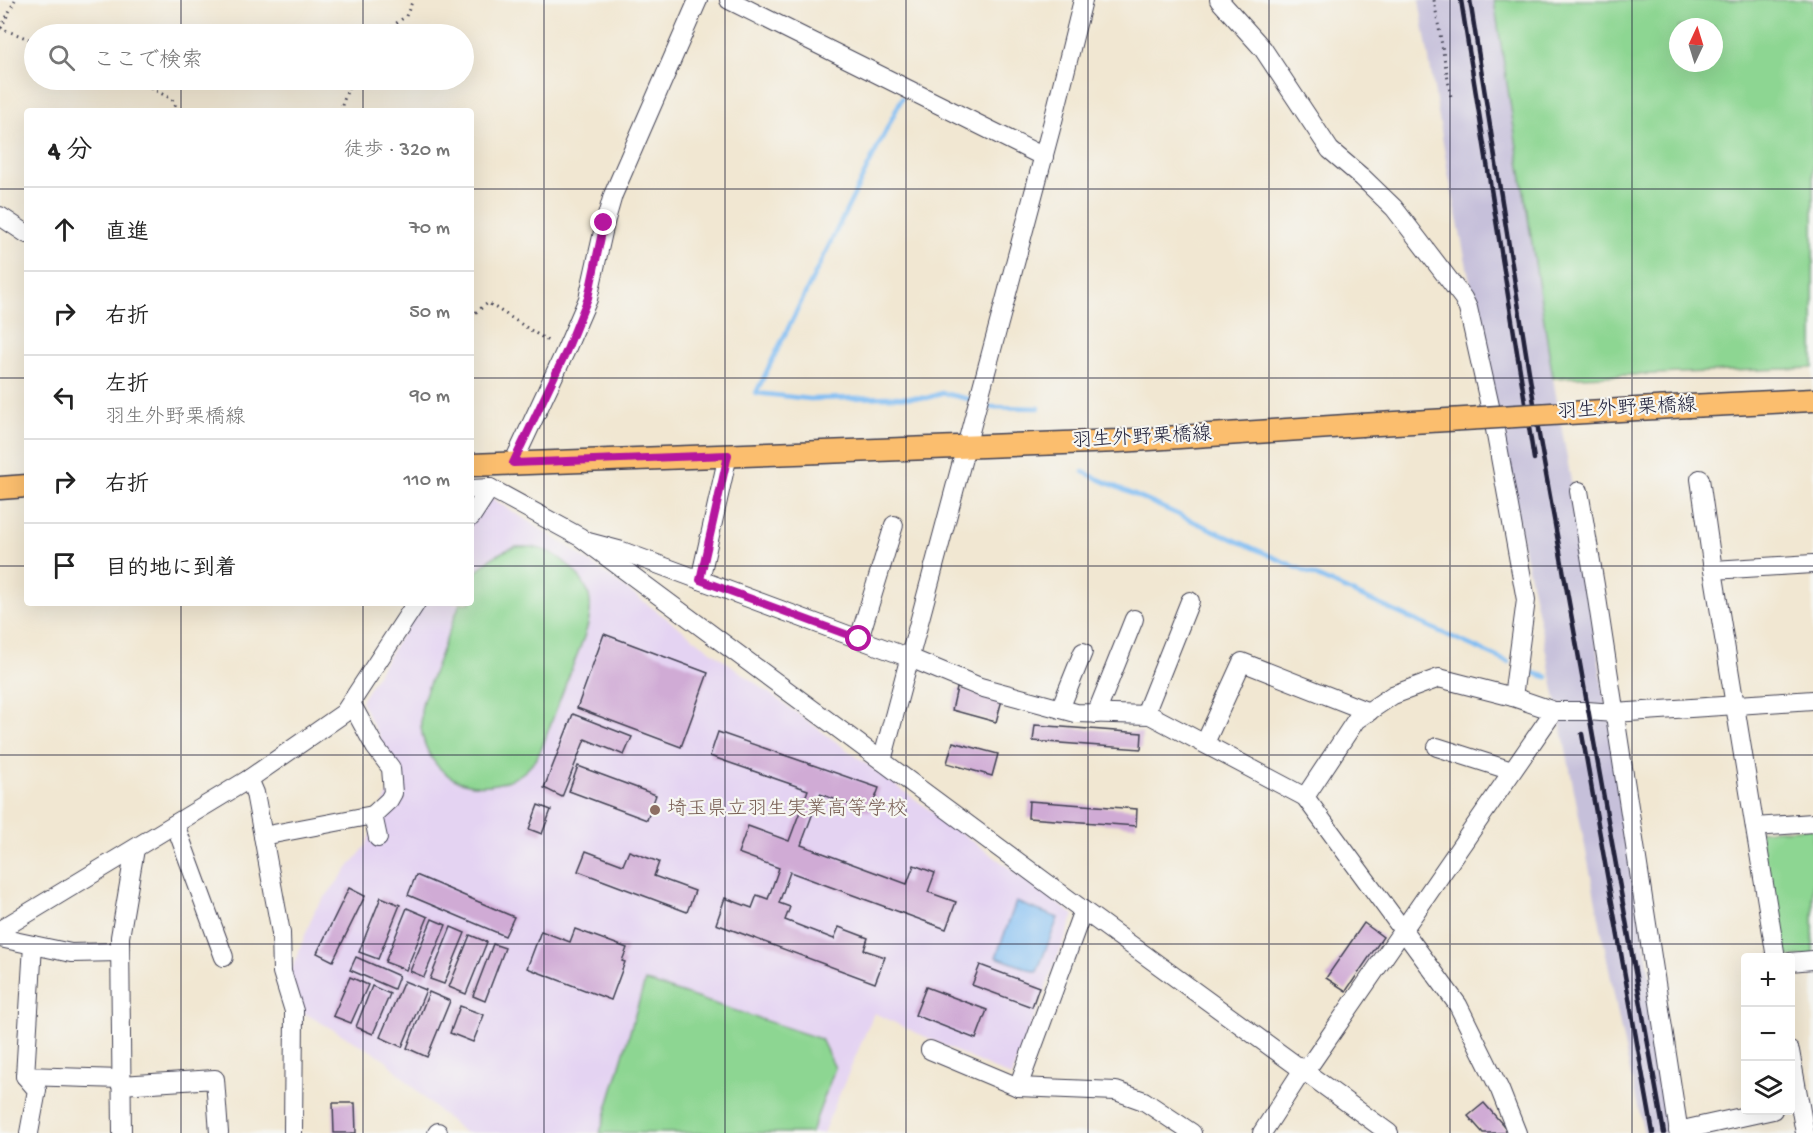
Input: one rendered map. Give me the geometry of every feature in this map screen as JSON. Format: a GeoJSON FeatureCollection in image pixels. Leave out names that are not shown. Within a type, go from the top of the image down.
{"type":"FeatureCollection","features":[{"type":"Feature","properties":{"kind":"main road","name":"羽生外野栗橋線"},"geometry":{"type":"LineString","coordinates":[[474,465],[1119,441],[1813,400]]}},
{"type":"Feature","properties":{"kind":"main road"},"geometry":{"type":"LineString","coordinates":[[0,488],[24,486]]}},
{"type":"Feature","properties":{"kind":"street"},"geometry":{"type":"LineString","coordinates":[[513,463],[566,352],[588,298],[604,223],[613,195],[698,0]]}},
{"type":"Feature","properties":{"kind":"street"},"geometry":{"type":"LineString","coordinates":[[729,0],[1044,157]]}},
{"type":"Feature","properties":{"kind":"street"},"geometry":{"type":"LineString","coordinates":[[882,761],[1044,157],[1083,0]]}},
{"type":"Feature","properties":{"kind":"street"},"geometry":{"type":"LineString","coordinates":[[1219,0],[1263,49],[1330,150],[1394,208],[1463,298],[1468,308],[1494,424],[1526,600],[1513,697]]}},
{"type":"Feature","properties":{"kind":"street"},"geometry":{"type":"LineString","coordinates":[[0,216],[24,232]]}},
{"type":"Feature","properties":{"kind":"street"},"geometry":{"type":"LineString","coordinates":[[700,580],[728,455]]}},
{"type":"Feature","properties":{"kind":"street"},"geometry":{"type":"LineString","coordinates":[[1700,479],[1775,953]]}},
{"type":"Feature","properties":{"kind":"street"},"geometry":{"type":"LineString","coordinates":[[474,489],[490,488],[588,542],[1083,910],[1389,1133]]}},
{"type":"Feature","properties":{"kind":"street"},"geometry":{"type":"LineString","coordinates":[[474,512],[490,488]]}},
{"type":"Feature","properties":{"kind":"street"},"geometry":{"type":"LineString","coordinates":[[1579,491],[1679,1132],[1752,1115]]}},
{"type":"Feature","properties":{"kind":"street"},"geometry":{"type":"LineString","coordinates":[[859,639],[894,525]]}},
{"type":"Feature","properties":{"kind":"street"},"geometry":{"type":"LineString","coordinates":[[588,542],[622,550],[910,658],[980,687],[1076,713],[1150,714],[1305,797],[1458,1005],[1500,1090],[1517,1133]]}},
{"type":"Feature","properties":{"kind":"street"},"geometry":{"type":"LineString","coordinates":[[1713,570],[1813,564]]}},
{"type":"Feature","properties":{"kind":"street"},"geometry":{"type":"LineString","coordinates":[[1145,714],[1190,601]]}},
{"type":"Feature","properties":{"kind":"street"},"geometry":{"type":"LineString","coordinates":[[0,930],[249,778],[344,713],[414,606]]}},
{"type":"Feature","properties":{"kind":"street"},"geometry":{"type":"LineString","coordinates":[[1096,714],[1134,619]]}},
{"type":"Feature","properties":{"kind":"street"},"geometry":{"type":"LineString","coordinates":[[1060,709],[1083,652]]}},
{"type":"Feature","properties":{"kind":"street"},"geometry":{"type":"LineString","coordinates":[[1205,743],[1242,662],[1369,712]]}},
{"type":"Feature","properties":{"kind":"street"},"geometry":{"type":"LineString","coordinates":[[1305,797],[1356,720],[1393,695],[1439,678],[1513,697],[1554,711],[1614,713],[1813,700]]}},
{"type":"Feature","properties":{"kind":"street"},"geometry":{"type":"LineString","coordinates":[[263,836],[373,815],[389,800],[393,793],[391,768],[375,747],[351,703]]}},
{"type":"Feature","properties":{"kind":"street"},"geometry":{"type":"LineString","coordinates":[[1262,1133],[1302,1071],[1312,1062],[1554,711]]}},
{"type":"Feature","properties":{"kind":"street"},"geometry":{"type":"LineString","coordinates":[[1437,747],[1512,771]]}},
{"type":"Feature","properties":{"kind":"street"},"geometry":{"type":"LineString","coordinates":[[249,778],[255,793],[281,933],[282,972],[294,1011],[293,1133]]}},
{"type":"Feature","properties":{"kind":"street"},"geometry":{"type":"LineString","coordinates":[[373,815],[378,838]]}},
{"type":"Feature","properties":{"kind":"street"},"geometry":{"type":"LineString","coordinates":[[175,824],[224,957]]}},
{"type":"Feature","properties":{"kind":"street"},"geometry":{"type":"LineString","coordinates":[[1755,827],[1813,824]]}},
{"type":"Feature","properties":{"kind":"street"},"geometry":{"type":"LineString","coordinates":[[122,1133],[120,937],[135,849]]}},
{"type":"Feature","properties":{"kind":"street"},"geometry":{"type":"LineString","coordinates":[[1018,1087],[1083,910]]}},
{"type":"Feature","properties":{"kind":"street"},"geometry":{"type":"LineString","coordinates":[[0,939],[70,953],[120,952]]}},
{"type":"Feature","properties":{"kind":"street"},"geometry":{"type":"LineString","coordinates":[[29,1133],[37,1090],[26,1076],[33,945]]}},
{"type":"Feature","properties":{"kind":"street"},"geometry":{"type":"LineString","coordinates":[[1795,962],[1813,960]]}},
{"type":"Feature","properties":{"kind":"street"},"geometry":{"type":"LineString","coordinates":[[930,1050],[1018,1087],[1116,1091],[1144,1101],[1192,1133]]}},
{"type":"Feature","properties":{"kind":"street"},"geometry":{"type":"LineString","coordinates":[[1793,1061],[1806,1133]]}},
{"type":"Feature","properties":{"kind":"street"},"geometry":{"type":"LineString","coordinates":[[26,1076],[121,1082],[215,1079],[219,1133]]}},
{"type":"Feature","properties":{"kind":"path"},"geometry":{"type":"LineString","coordinates":[[15,0],[0,28],[24,37]]}},
{"type":"Feature","properties":{"kind":"path"},"geometry":{"type":"LineString","coordinates":[[395,24],[406,16],[413,0]]}},
{"type":"Feature","properties":{"kind":"path"},"geometry":{"type":"LineString","coordinates":[[1434,0],[1451,97]]}},
{"type":"Feature","properties":{"kind":"path"},"geometry":{"type":"LineString","coordinates":[[154,90],[172,99],[176,108]]}},
{"type":"Feature","properties":{"kind":"path"},"geometry":{"type":"LineString","coordinates":[[341,108],[347,90]]}},
{"type":"Feature","properties":{"kind":"path"},"geometry":{"type":"LineString","coordinates":[[474,314],[488,303],[566,352]]}},
{"type":"Feature","properties":{"kind":"shaded area"},"geometry":{"type":"Polygon","coordinates":[[[1419,0],[1494,0],[1606,706],[1557,704],[1472,305],[1472,292],[1448,172],[1419,0]]]}},
{"type":"Feature","properties":{"kind":"shaded area","name":"埼玉県立羽生実業高等学校"},"geometry":{"type":"Polygon","coordinates":[[[487,495],[570,548],[1074,915],[1011,1077],[874,1013],[823,1133],[465,1133],[430,1104],[385,1059],[304,1013],[287,981],[315,910],[365,847],[397,773],[361,701],[419,606],[474,606],[474,516],[487,495]]]}},
{"type":"Feature","properties":{"kind":"shaded area"},"geometry":{"type":"Polygon","coordinates":[[[1610,717],[1674,1133],[1644,1133],[1623,1040],[1559,719],[1610,717]]]}},
{"type":"Feature","properties":{"kind":"green space"},"geometry":{"type":"Polygon","coordinates":[[[1494,0],[1813,0],[1813,368],[1553,378],[1494,0]]]}},
{"type":"Feature","properties":{"kind":"green space"},"geometry":{"type":"Polygon","coordinates":[[[516,547],[530,547],[550,552],[561,559],[582,581],[588,591],[590,611],[584,636],[541,750],[533,762],[519,775],[507,781],[481,786],[464,783],[449,776],[437,766],[428,752],[421,718],[423,700],[459,606],[474,606],[474,575],[491,558],[516,547]]]}},
{"type":"Feature","properties":{"kind":"green space"},"geometry":{"type":"Polygon","coordinates":[[[1813,828],[1813,955],[1795,956],[1795,953],[1779,953],[1759,831],[1813,828]]]}},
{"type":"Feature","properties":{"kind":"green space"},"geometry":{"type":"Polygon","coordinates":[[[645,981],[821,1039],[835,1068],[811,1133],[600,1133],[645,981]]]}},
{"type":"Feature","properties":{"kind":"water"},"geometry":{"type":"Polygon","coordinates":[[[1016,902],[1058,918],[1037,972],[996,957],[1016,902]]]}},
{"type":"Feature","properties":{"kind":"building"},"geometry":{"type":"Polygon","coordinates":[[[604,634],[708,673],[681,747],[577,708],[604,634]]]}},
{"type":"Feature","properties":{"kind":"building"},"geometry":{"type":"Polygon","coordinates":[[[957,688],[1002,700],[996,722],[952,710],[957,688]]]}},
{"type":"Feature","properties":{"kind":"building"},"geometry":{"type":"Polygon","coordinates":[[[573,714],[632,737],[624,755],[585,739],[562,797],[544,788],[573,714]]]}},
{"type":"Feature","properties":{"kind":"building"},"geometry":{"type":"Polygon","coordinates":[[[1035,725],[1142,733],[1141,749],[1033,741],[1035,725]]]}},
{"type":"Feature","properties":{"kind":"building"},"geometry":{"type":"Polygon","coordinates":[[[718,732],[879,788],[870,812],[820,794],[801,845],[907,884],[914,865],[935,873],[928,892],[956,902],[946,929],[790,872],[779,903],[790,907],[785,920],[834,939],[839,927],[868,938],[864,950],[885,957],[875,983],[716,924],[725,898],[752,908],[757,895],[768,899],[779,868],[738,853],[748,826],[789,841],[808,790],[710,756],[718,732]]]}},
{"type":"Feature","properties":{"kind":"building"},"geometry":{"type":"Polygon","coordinates":[[[953,742],[998,754],[992,776],[947,763],[953,742]]]}},
{"type":"Feature","properties":{"kind":"building"},"geometry":{"type":"Polygon","coordinates":[[[578,766],[656,795],[647,820],[569,791],[578,766]]]}},
{"type":"Feature","properties":{"kind":"building"},"geometry":{"type":"Polygon","coordinates":[[[1029,801],[1137,809],[1136,826],[1028,818],[1029,801]]]}},
{"type":"Feature","properties":{"kind":"building"},"geometry":{"type":"Polygon","coordinates":[[[538,805],[551,810],[542,834],[529,829],[538,805]]]}},
{"type":"Feature","properties":{"kind":"building"},"geometry":{"type":"Polygon","coordinates":[[[586,851],[623,865],[629,851],[659,862],[654,876],[695,891],[687,912],[578,871],[586,851]]]}},
{"type":"Feature","properties":{"kind":"building"},"geometry":{"type":"Polygon","coordinates":[[[416,875],[514,917],[505,936],[408,895],[416,875]]]}},
{"type":"Feature","properties":{"kind":"building"},"geometry":{"type":"Polygon","coordinates":[[[349,888],[365,896],[333,961],[317,953],[349,888]]]}},
{"type":"Feature","properties":{"kind":"building"},"geometry":{"type":"Polygon","coordinates":[[[381,897],[400,905],[378,959],[359,952],[381,897]]]}},
{"type":"Feature","properties":{"kind":"building"},"geometry":{"type":"Polygon","coordinates":[[[407,908],[428,917],[406,970],[385,962],[407,908]]]}},
{"type":"Feature","properties":{"kind":"building"},"geometry":{"type":"Polygon","coordinates":[[[432,919],[446,925],[424,977],[410,971],[432,919]]]}},
{"type":"Feature","properties":{"kind":"building"},"geometry":{"type":"Polygon","coordinates":[[[1364,923],[1383,937],[1346,991],[1326,978],[1364,923]]]}},
{"type":"Feature","properties":{"kind":"building"},"geometry":{"type":"Polygon","coordinates":[[[451,927],[465,933],[444,984],[430,979],[451,927]]]}},
{"type":"Feature","properties":{"kind":"building"},"geometry":{"type":"Polygon","coordinates":[[[575,929],[627,948],[622,961],[625,962],[611,1000],[527,968],[541,931],[570,942],[575,929]]]}},
{"type":"Feature","properties":{"kind":"building"},"geometry":{"type":"Polygon","coordinates":[[[470,935],[487,942],[466,994],[449,987],[470,935]]]}},
{"type":"Feature","properties":{"kind":"building"},"geometry":{"type":"Polygon","coordinates":[[[493,944],[505,948],[485,1001],[473,996],[493,944]]]}},
{"type":"Feature","properties":{"kind":"building"},"geometry":{"type":"Polygon","coordinates":[[[356,957],[399,976],[394,989],[350,970],[356,957]]]}},
{"type":"Feature","properties":{"kind":"building"},"geometry":{"type":"Polygon","coordinates":[[[980,965],[1039,987],[1032,1007],[972,985],[980,965]]]}},
{"type":"Feature","properties":{"kind":"building"},"geometry":{"type":"Polygon","coordinates":[[[350,977],[368,985],[351,1023],[333,1016],[350,977]]]}},
{"type":"Feature","properties":{"kind":"building"},"geometry":{"type":"Polygon","coordinates":[[[404,981],[426,990],[402,1047],[380,1037],[404,981]]]}},
{"type":"Feature","properties":{"kind":"building"},"geometry":{"type":"Polygon","coordinates":[[[372,986],[390,994],[373,1034],[356,1027],[372,986]]]}},
{"type":"Feature","properties":{"kind":"building"},"geometry":{"type":"Polygon","coordinates":[[[926,987],[987,1010],[976,1039],[915,1015],[926,987]]]}},
{"type":"Feature","properties":{"kind":"building"},"geometry":{"type":"Polygon","coordinates":[[[429,992],[450,1001],[427,1057],[407,1048],[429,992]]]}},
{"type":"Feature","properties":{"kind":"building"},"geometry":{"type":"Polygon","coordinates":[[[460,1006],[484,1015],[473,1042],[450,1033],[460,1006]]]}},
{"type":"Feature","properties":{"kind":"building"},"geometry":{"type":"Polygon","coordinates":[[[333,1103],[355,1103],[356,1133],[334,1133],[333,1103]]]}},
{"type":"Feature","properties":{"kind":"building"},"geometry":{"type":"Polygon","coordinates":[[[1484,1103],[1510,1133],[1483,1133],[1468,1116],[1484,1103]]]}},
{"type":"Feature","properties":{"kind":"waterway"},"geometry":{"type":"LineString","coordinates":[[902,98],[756,393],[810,399],[927,398],[942,393],[973,400]]}},
{"type":"Feature","properties":{"kind":"waterway"},"geometry":{"type":"LineString","coordinates":[[990,407],[1039,408]]}},
{"type":"Feature","properties":{"kind":"waterway"},"geometry":{"type":"LineString","coordinates":[[1083,472],[1508,662]]}},
{"type":"Feature","properties":{"kind":"waterway"},"geometry":{"type":"LineString","coordinates":[[1524,670],[1547,677]]}},
{"type":"Feature","properties":{"kind":"railway"},"geometry":{"type":"LineString","coordinates":[[1461,0],[1534,459]]}},
{"type":"Feature","properties":{"kind":"railway"},"geometry":{"type":"LineString","coordinates":[[1470,0],[1539,435],[1664,1133]]}},
{"type":"Feature","properties":{"kind":"railway"},"geometry":{"type":"LineString","coordinates":[[1582,734],[1653,1133]]}},
{"type":"Feature","properties":{"kind":"place","name":"埼玉県立羽生実業高等学校"},"geometry":{"type":"Point","coordinates":[655,810]}},
{"type":"Feature","properties":{"kind":"route"},"geometry":{"type":"LineString","coordinates":[[604,223],[588,298],[566,352],[513,463],[728,455],[700,580],[859,639]]}}]}
